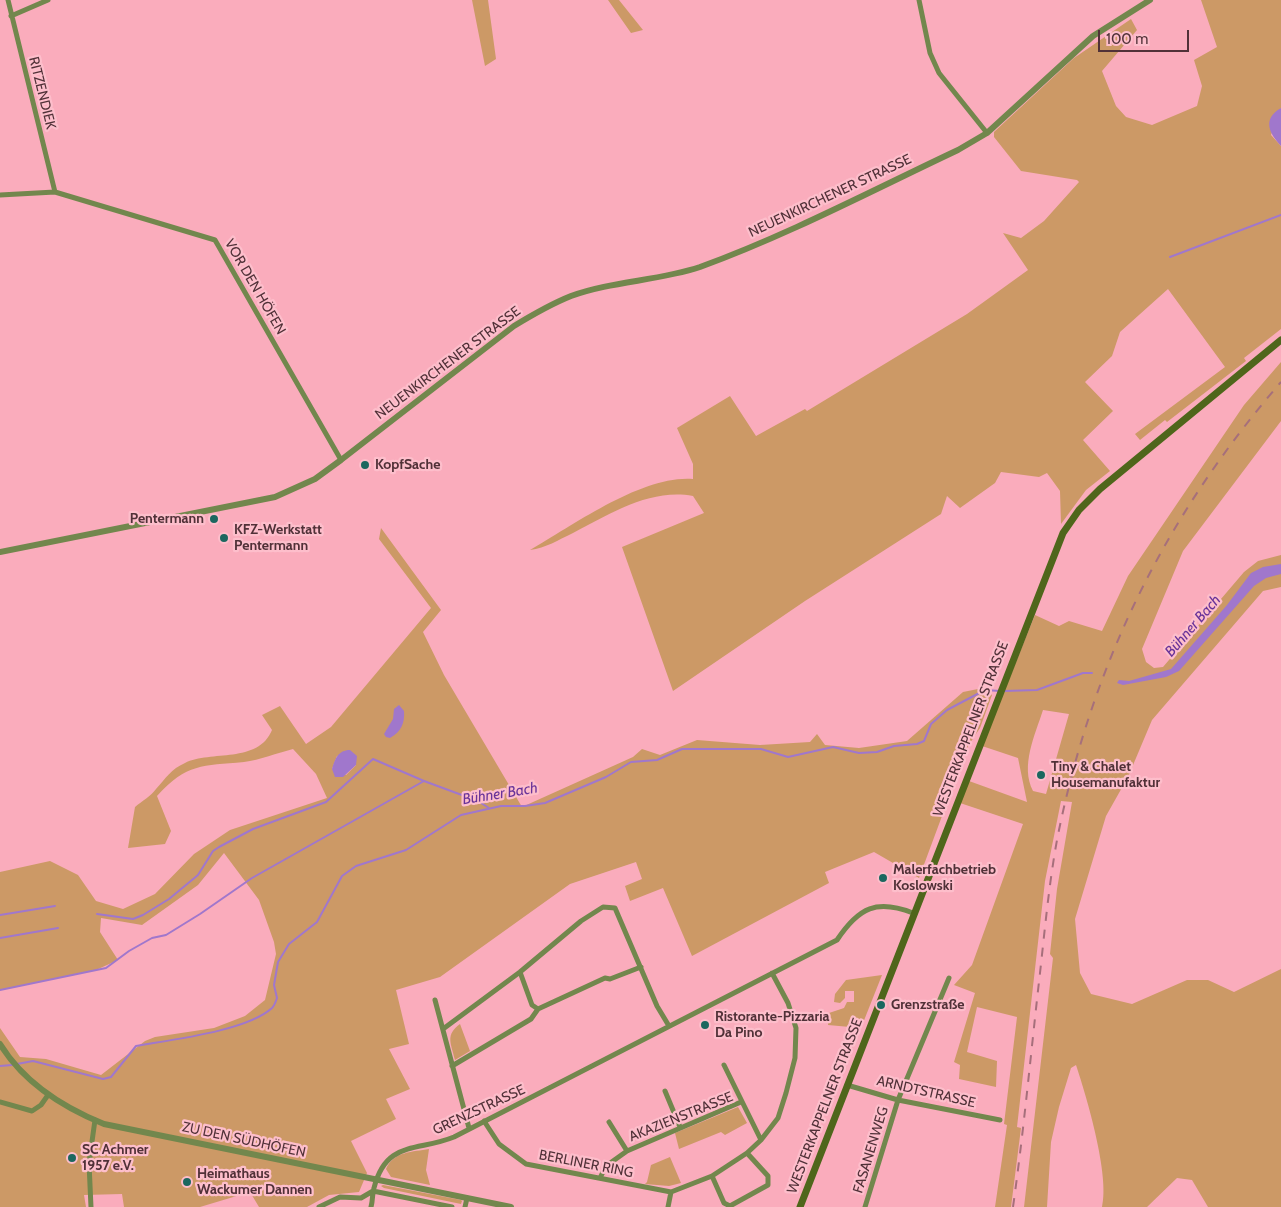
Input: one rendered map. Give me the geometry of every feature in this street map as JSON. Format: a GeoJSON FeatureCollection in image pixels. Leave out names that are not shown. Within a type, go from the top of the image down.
{"type":"FeatureCollection","features":[{"type":"Feature","properties":{"kind":"main road","name":"WESTERKAPPELNER STRASSE"},"geometry":{"type":"LineString","coordinates":[[800,1207],[1057,543],[1079,510],[1114,476],[1281,340]]}},
{"type":"Feature","properties":{"kind":"street","name":"RITZENDIEK"},"geometry":{"type":"LineString","coordinates":[[8,0],[55,192]]}},
{"type":"Feature","properties":{"kind":"street"},"geometry":{"type":"LineString","coordinates":[[11,16],[48,0]]}},
{"type":"Feature","properties":{"kind":"street"},"geometry":{"type":"LineString","coordinates":[[920,0],[930,54],[939,73],[987,132]]}},
{"type":"Feature","properties":{"kind":"street","name":"NEUENKIRCHENER STRASSE"},"geometry":{"type":"LineString","coordinates":[[0,552],[158,522],[280,496],[316,479],[514,326],[541,309],[572,296],[672,275],[747,248],[958,150],[987,132],[1094,36],[1150,0]]}},
{"type":"Feature","properties":{"kind":"street","name":"VOR DEN HÖFEN"},"geometry":{"type":"LineString","coordinates":[[0,195],[55,192],[215,240],[341,460]]}},
{"type":"Feature","properties":{"kind":"street","name":"GRENZSTRASSE"},"geometry":{"type":"LineString","coordinates":[[371,1207],[376,1180],[386,1162],[395,1153],[439,1143],[837,940],[857,916],[873,907],[889,904],[914,913]]}},
{"type":"Feature","properties":{"kind":"street"},"geometry":{"type":"LineString","coordinates":[[443,1030],[520,972],[581,921],[603,907],[615,908],[657,1006],[669,1026]]}},
{"type":"Feature","properties":{"kind":"street"},"geometry":{"type":"LineString","coordinates":[[452,1066],[531,1019],[538,1009],[605,978],[610,979],[641,967]]}},
{"type":"Feature","properties":{"kind":"street"},"geometry":{"type":"LineString","coordinates":[[520,972],[532,1005],[538,1009]]}},
{"type":"Feature","properties":{"kind":"street"},"geometry":{"type":"LineString","coordinates":[[668,1207],[671,1192],[712,1176],[747,1153],[761,1140],[778,1118],[795,1058],[796,1028],[788,1003],[772,973]]}},
{"type":"Feature","properties":{"kind":"street","name":"FASANENWEG"},"geometry":{"type":"LineString","coordinates":[[865,1207],[898,1100],[949,978]]}},
{"type":"Feature","properties":{"kind":"street"},"geometry":{"type":"LineString","coordinates":[[435,1000],[469,1128]]}},
{"type":"Feature","properties":{"kind":"street","name":"ZU DEN SÜDHÖFEN"},"geometry":{"type":"LineString","coordinates":[[0,1044],[14,1064],[48,1095],[65,1106],[95,1120],[510,1207]]}},
{"type":"Feature","properties":{"kind":"street"},"geometry":{"type":"LineString","coordinates":[[724,1065],[741,1102]]}},
{"type":"Feature","properties":{"kind":"street","name":"ARNDTSTRASSE"},"geometry":{"type":"LineString","coordinates":[[847,1085],[898,1100],[1000,1120]]}},
{"type":"Feature","properties":{"kind":"street"},"geometry":{"type":"LineString","coordinates":[[665,1091],[680,1127]]}},
{"type":"Feature","properties":{"kind":"street"},"geometry":{"type":"LineString","coordinates":[[0,1102],[32,1111],[41,1105],[48,1095]]}},
{"type":"Feature","properties":{"kind":"street","name":"AKAZIENSTRASSE"},"geometry":{"type":"LineString","coordinates":[[600,1178],[606,1166],[627,1151],[741,1102],[761,1140]]}},
{"type":"Feature","properties":{"kind":"street"},"geometry":{"type":"LineString","coordinates":[[91,1207],[89,1164],[95,1120]]}},
{"type":"Feature","properties":{"kind":"street","name":"BERLINER RING"},"geometry":{"type":"LineString","coordinates":[[484,1121],[499,1144],[526,1164],[671,1192]]}},
{"type":"Feature","properties":{"kind":"street"},"geometry":{"type":"LineString","coordinates":[[609,1122],[627,1151]]}},
{"type":"Feature","properties":{"kind":"street"},"geometry":{"type":"LineString","coordinates":[[712,1176],[724,1203],[730,1206],[768,1184],[768,1176],[747,1153]]}},
{"type":"Feature","properties":{"kind":"street"},"geometry":{"type":"LineString","coordinates":[[319,1207],[340,1197],[361,1198],[373,1191],[452,1207]]}},
{"type":"Feature","properties":{"kind":"street"},"geometry":{"type":"LineString","coordinates":[[465,1207],[467,1198]]}},
{"type":"Feature","properties":{"kind":"shaded area"},"geometry":{"type":"Polygon","coordinates":[[[472,0],[488,0],[496,59],[485,66],[472,0]]]}},
{"type":"Feature","properties":{"kind":"shaded area"},"geometry":{"type":"Polygon","coordinates":[[[608,0],[619,0],[643,30],[631,33],[608,0]]]}},
{"type":"Feature","properties":{"kind":"shaded area"},"geometry":{"type":"Polygon","coordinates":[[[1201,0],[1281,0],[1281,108],[1271,135],[1281,146],[1281,329],[1244,358],[1246,361],[1167,422],[1165,420],[1140,440],[1135,434],[1225,367],[1168,289],[1120,332],[1112,356],[1085,382],[1113,411],[1083,440],[1110,471],[1086,490],[1061,524],[1060,491],[1047,473],[1039,477],[1001,472],[995,483],[960,508],[947,496],[941,514],[805,601],[673,691],[622,547],[704,513],[693,496],[661,496],[646,499],[616,511],[552,543],[530,550],[587,515],[631,493],[673,480],[693,479],[693,464],[677,428],[730,396],[756,436],[805,409],[807,411],[967,314],[1028,270],[1003,233],[1021,238],[1044,221],[1079,182],[1077,180],[1021,171],[994,137],[994,132],[1074,58],[1131,19],[1137,30],[1102,71],[1116,106],[1126,117],[1152,125],[1197,106],[1202,86],[1194,60],[1217,47],[1201,0]]]}},
{"type":"Feature","properties":{"kind":"shaded area"},"geometry":{"type":"Polygon","coordinates":[[[1281,108],[1281,146],[1273,136],[1269,121],[1275,112],[1281,108]]]}},
{"type":"Feature","properties":{"kind":"shaded area"},"geometry":{"type":"Polygon","coordinates":[[[1281,362],[1281,421],[1183,551],[1142,649],[1146,662],[1154,668],[1163,667],[1244,572],[1258,561],[1281,555],[1281,587],[1263,591],[1152,720],[1128,777],[1106,816],[1075,919],[1080,973],[1091,994],[1132,1004],[1187,980],[1208,980],[1234,992],[1281,969],[1281,1207],[1208,1207],[1192,1180],[1177,1178],[1147,1207],[1102,1207],[1104,1193],[1100,1157],[1091,1116],[1076,1065],[1071,1068],[1051,1142],[1047,1207],[1024,1207],[1053,958],[1050,954],[1057,889],[1072,802],[1061,801],[1045,881],[1017,1127],[1021,1128],[1011,1207],[995,1207],[1007,1125],[1004,1124],[1017,1017],[977,1007],[967,1052],[997,1061],[996,1087],[959,1079],[960,1065],[954,1062],[975,993],[954,985],[972,965],[1023,824],[960,803],[969,781],[1027,802],[1018,758],[982,746],[1035,615],[1059,626],[1069,621],[1102,631],[1128,576],[1244,405],[1281,362]],[[1043,710],[1028,761],[1029,781],[1033,791],[1046,794],[1069,714],[1043,710]]]}},
{"type":"Feature","properties":{"kind":"shaded area"},"geometry":{"type":"Polygon","coordinates":[[[381,528],[441,610],[423,632],[444,675],[522,807],[633,757],[642,749],[660,755],[697,740],[760,745],[810,742],[817,734],[825,745],[859,748],[907,741],[963,692],[983,688],[992,695],[980,728],[968,746],[919,878],[874,852],[825,872],[829,883],[692,956],[663,888],[630,901],[625,886],[642,879],[636,862],[570,884],[440,977],[396,990],[409,1044],[389,1049],[410,1089],[386,1099],[396,1119],[351,1141],[367,1173],[359,1192],[329,1195],[307,1207],[259,1207],[250,1192],[200,1207],[124,1207],[122,1194],[84,1195],[86,1207],[0,1207],[0,1028],[20,1057],[46,1059],[101,1075],[145,1041],[155,1037],[214,1028],[245,1016],[265,1000],[276,954],[274,942],[259,900],[224,853],[198,885],[142,925],[101,918],[100,932],[118,960],[96,970],[0,990],[0,872],[50,861],[78,875],[96,901],[123,909],[155,894],[194,854],[230,830],[327,798],[316,774],[293,749],[250,761],[196,768],[177,777],[157,796],[171,831],[165,844],[128,848],[135,807],[152,794],[176,768],[196,759],[245,752],[256,748],[265,741],[272,730],[262,715],[280,706],[306,744],[331,727],[431,608],[379,539],[381,528]],[[353,753],[337,756],[332,769],[346,775],[356,765],[353,753]]]}},
{"type":"Feature","properties":{"kind":"shaded area"},"geometry":{"type":"Polygon","coordinates":[[[1281,564],[1281,574],[1266,578],[1254,586],[1179,671],[1166,677],[1123,685],[1117,683],[1119,680],[1129,681],[1171,669],[1227,605],[1251,573],[1263,567],[1281,564]]]}},
{"type":"Feature","properties":{"kind":"shaded area"},"geometry":{"type":"Polygon","coordinates":[[[399,705],[404,711],[402,727],[394,736],[386,737],[384,734],[393,719],[394,709],[399,705]]]}},
{"type":"Feature","properties":{"kind":"shaded area"},"geometry":{"type":"Polygon","coordinates":[[[350,750],[357,756],[356,765],[343,777],[335,777],[332,769],[336,759],[340,753],[350,750]]]}},
{"type":"Feature","properties":{"kind":"shaded area"},"geometry":{"type":"Polygon","coordinates":[[[882,975],[861,1028],[828,1025],[829,1013],[844,1008],[847,1002],[854,1002],[854,991],[845,991],[845,998],[840,1003],[834,1002],[835,994],[846,980],[882,975]]]}},
{"type":"Feature","properties":{"kind":"shaded area"},"geometry":{"type":"Polygon","coordinates":[[[460,1024],[470,1051],[455,1060],[450,1040],[452,1032],[460,1024]]]}},
{"type":"Feature","properties":{"kind":"shaded area"},"geometry":{"type":"Polygon","coordinates":[[[738,1107],[747,1123],[725,1135],[721,1132],[679,1149],[675,1133],[738,1107]]]}},
{"type":"Feature","properties":{"kind":"shaded area"},"geometry":{"type":"Polygon","coordinates":[[[429,1149],[426,1170],[430,1185],[391,1177],[386,1169],[389,1163],[404,1153],[429,1149]]]}},
{"type":"Feature","properties":{"kind":"shaded area"},"geometry":{"type":"Polygon","coordinates":[[[670,1157],[681,1183],[669,1186],[645,1184],[651,1165],[670,1157]]]}},
{"type":"Feature","properties":{"kind":"shaded area"},"geometry":{"type":"Polygon","coordinates":[[[381,1186],[462,1201],[461,1204],[384,1188],[381,1186]]]}},
{"type":"Feature","properties":{"kind":"waterway"},"geometry":{"type":"LineString","coordinates":[[1170,257],[1281,215]]}},
{"type":"Feature","properties":{"kind":"waterway","name":"Bühner Bach"},"geometry":{"type":"LineString","coordinates":[[1004,691],[1037,690],[1083,673],[1092,673]]}},
{"type":"Feature","properties":{"kind":"waterway","name":"Bühner Bach"},"geometry":{"type":"LineString","coordinates":[[17,1064],[33,1061],[103,1079],[111,1077],[136,1046],[227,1029],[260,1016],[272,1008],[277,998],[274,985],[278,962],[289,944],[317,922],[342,876],[356,866],[406,850],[461,815],[501,806],[525,806],[545,803],[606,777],[631,762],[657,760],[682,749],[761,749],[788,757],[833,747],[859,753],[877,752],[894,746],[917,744],[924,741],[931,724],[947,710],[985,690],[1000,691]]}},
{"type":"Feature","properties":{"kind":"waterway"},"geometry":{"type":"LineString","coordinates":[[97,914],[133,919],[143,915],[169,899],[198,875],[213,851],[253,829],[326,802],[373,759],[424,781]]}},
{"type":"Feature","properties":{"kind":"waterway"},"geometry":{"type":"LineString","coordinates":[[0,990],[106,968],[129,951],[152,938],[166,935],[252,878],[424,781],[478,801],[489,808]]}},
{"type":"Feature","properties":{"kind":"waterway"},"geometry":{"type":"LineString","coordinates":[[0,915],[55,906]]}},
{"type":"Feature","properties":{"kind":"waterway"},"geometry":{"type":"LineString","coordinates":[[0,938],[58,928]]}},
{"type":"Feature","properties":{"kind":"waterway","name":"Bühner Bach"},"geometry":{"type":"LineString","coordinates":[[0,1066],[12,1065]]}},
{"type":"Feature","properties":{"kind":"railway"},"geometry":{"type":"LineString","coordinates":[[1013,1207],[1054,857],[1072,776],[1090,714],[1112,654],[1138,596],[1168,540],[1202,486],[1239,433],[1281,382]]}},
{"type":"Feature","properties":{"kind":"place","name":"KopfSache"},"geometry":{"type":"Point","coordinates":[365,465]}},
{"type":"Feature","properties":{"kind":"place","name":"Pentermann"},"geometry":{"type":"Point","coordinates":[214,519]}},
{"type":"Feature","properties":{"kind":"place","name":"KFZ-Werkstatt Pentermann"},"geometry":{"type":"Point","coordinates":[224,538]}},
{"type":"Feature","properties":{"kind":"place","name":"Tiny & Chalet Housemanufaktur"},"geometry":{"type":"Point","coordinates":[1041,775]}},
{"type":"Feature","properties":{"kind":"place","name":"Malerfachbetrieb Koslowski"},"geometry":{"type":"Point","coordinates":[883,878]}},
{"type":"Feature","properties":{"kind":"place","name":"Grenzstraße"},"geometry":{"type":"Point","coordinates":[881,1005]}},
{"type":"Feature","properties":{"kind":"place","name":"Ristorante-Pizzaria Da Pino"},"geometry":{"type":"Point","coordinates":[705,1025]}},
{"type":"Feature","properties":{"kind":"place","name":"SC Achmer 1957 e.V."},"geometry":{"type":"Point","coordinates":[72,1158]}},
{"type":"Feature","properties":{"kind":"place","name":"Heimathaus Wackumer Dannen"},"geometry":{"type":"Point","coordinates":[187,1182]}}]}
